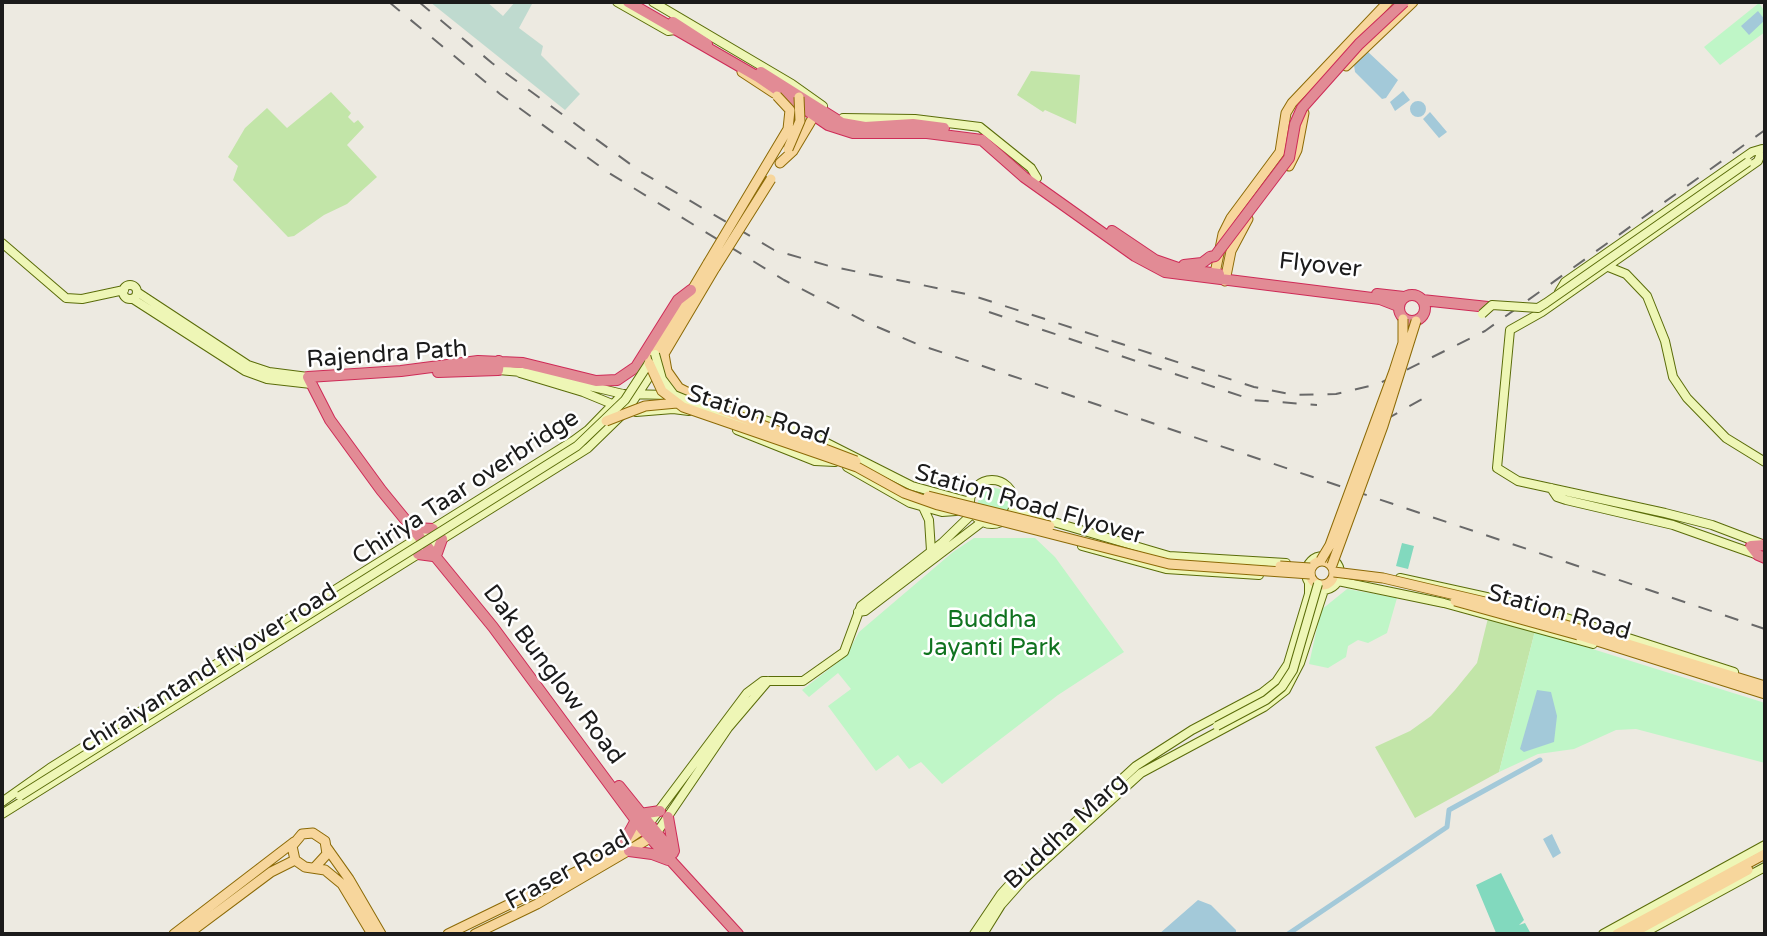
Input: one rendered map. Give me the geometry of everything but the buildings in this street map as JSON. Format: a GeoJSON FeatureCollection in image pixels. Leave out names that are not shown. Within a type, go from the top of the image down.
{"type":"FeatureCollection","features":[{"type":"Feature","properties":{"kind":"highway","name":"Chiriya Taar overbridge"},"geometry":{"type":"LineString","coordinates":[[628,2],[733,64]]}},
{"type":"Feature","properties":{"kind":"highway"},"geometry":{"type":"LineString","coordinates":[[640,2],[831,118],[854,126],[913,124],[977,134],[1169,269]]}},
{"type":"Feature","properties":{"kind":"highway"},"geometry":{"type":"LineString","coordinates":[[1210,257],[1210,253],[1285,153],[1289,122],[1298,103],[1395,2]]}},
{"type":"Feature","properties":{"kind":"highway"},"geometry":{"type":"LineString","coordinates":[[733,64],[828,125],[853,133],[927,132],[982,140],[1024,177],[1135,256],[1169,269],[1202,263],[1215,256],[1289,158],[1295,124],[1302,108],[1404,2]]}},
{"type":"Feature","properties":{"kind":"highway","name":"Flyover"},"geometry":{"type":"LineString","coordinates":[[1169,269],[1401,302],[1411,295],[1424,303],[1485,310]]}},
{"type":"Feature","properties":{"kind":"highway"},"geometry":{"type":"LineString","coordinates":[[500,364],[544,367],[596,381],[617,380],[636,367],[678,300],[691,290]]}},
{"type":"Feature","properties":{"kind":"highway"},"geometry":{"type":"LineString","coordinates":[[1401,302],[1403,319],[1416,321],[1425,312],[1424,303]]}},
{"type":"Feature","properties":{"kind":"highway","name":"Rajendra Path"},"geometry":{"type":"LineString","coordinates":[[312,380],[474,364],[500,364]]}},
{"type":"Feature","properties":{"kind":"highway","name":"Dak Bunglow Road"},"geometry":{"type":"LineString","coordinates":[[312,380],[352,452],[429,551],[493,627],[645,827],[676,861]]}},
{"type":"Feature","properties":{"kind":"highway"},"geometry":{"type":"LineString","coordinates":[[408,544],[417,533],[433,529]]}},
{"type":"Feature","properties":{"kind":"highway"},"geometry":{"type":"LineString","coordinates":[[429,551],[442,538]]}},
{"type":"Feature","properties":{"kind":"highway"},"geometry":{"type":"LineString","coordinates":[[738,934],[676,861],[664,814],[638,817],[626,847],[676,861],[746,934]]}},
{"type":"Feature","properties":{"kind":"main road"},"geometry":{"type":"LineString","coordinates":[[617,2],[668,31],[672,28]]}},
{"type":"Feature","properties":{"kind":"main road"},"geometry":{"type":"LineString","coordinates":[[653,2],[792,84],[840,118],[915,119],[973,125],[1000,140],[1031,168],[1036,177]]}},
{"type":"Feature","properties":{"kind":"main road"},"geometry":{"type":"LineString","coordinates":[[1214,277],[1223,234],[1243,201],[1280,152],[1286,113],[1292,103],[1388,2]]}},
{"type":"Feature","properties":{"kind":"main road"},"geometry":{"type":"LineString","coordinates":[[1229,279],[1231,251],[1255,210],[1293,160],[1301,121],[1311,103],[1412,2]]}},
{"type":"Feature","properties":{"kind":"main road","name":"Chiriya Taar overbridge"},"geometry":{"type":"LineString","coordinates":[[660,354],[691,290],[791,121],[786,103],[733,64]]}},
{"type":"Feature","properties":{"kind":"main road","name":"Chiriya Taar overbridge"},"geometry":{"type":"LineString","coordinates":[[11,800],[577,446],[606,421],[649,363],[672,340],[779,163],[798,130],[799,97]]}},
{"type":"Feature","properties":{"kind":"main road"},"geometry":{"type":"LineString","coordinates":[[779,163],[800,140],[814,116]]}},
{"type":"Feature","properties":{"kind":"main road"},"geometry":{"type":"LineString","coordinates":[[1562,298],[1559,292],[1565,282],[1752,152],[1759,154]]}},
{"type":"Feature","properties":{"kind":"main road"},"geometry":{"type":"LineString","coordinates":[[1759,154],[1755,163],[1562,298],[1510,330],[1497,468],[1518,481],[1551,488],[1557,497],[1566,500],[1673,525],[1760,550]]}},
{"type":"Feature","properties":{"kind":"main road"},"geometry":{"type":"LineString","coordinates":[[1485,310],[1538,308],[1759,154]]}},
{"type":"Feature","properties":{"kind":"main road"},"geometry":{"type":"LineString","coordinates":[[1243,201],[1255,210]]}},
{"type":"Feature","properties":{"kind":"main road","name":"Rajendra Path"},"geometry":{"type":"LineString","coordinates":[[2,243],[65,298],[82,299],[124,292]]}},
{"type":"Feature","properties":{"kind":"main road","name":"Rajendra Path"},"geometry":{"type":"LineString","coordinates":[[2,250],[64,302],[83,304],[124,292],[133,286],[135,296],[245,371],[267,379],[312,380]]}},
{"type":"Feature","properties":{"kind":"main road"},"geometry":{"type":"LineString","coordinates":[[1606,266],[1626,274],[1647,296],[1665,341],[1673,377],[1687,398],[1726,438],[1765,462]]}},
{"type":"Feature","properties":{"kind":"main road"},"geometry":{"type":"LineString","coordinates":[[1142,767],[1276,700],[1297,671],[1312,578],[1330,545],[1394,372],[1402,343],[1403,319]]}},
{"type":"Feature","properties":{"kind":"main road"},"geometry":{"type":"LineString","coordinates":[[1010,514],[1169,556],[1312,578],[1326,584],[1335,572],[1416,321]]}},
{"type":"Feature","properties":{"kind":"main road"},"geometry":{"type":"LineString","coordinates":[[660,354],[670,377],[684,392]]}},
{"type":"Feature","properties":{"kind":"main road"},"geometry":{"type":"LineString","coordinates":[[442,538],[588,448],[638,396],[660,354]]}},
{"type":"Feature","properties":{"kind":"main road"},"geometry":{"type":"LineString","coordinates":[[660,354],[662,379],[674,395],[685,402],[814,449],[923,507],[942,512],[971,508]]}},
{"type":"Feature","properties":{"kind":"main road"},"geometry":{"type":"LineString","coordinates":[[649,363],[658,385],[677,404]]}},
{"type":"Feature","properties":{"kind":"main road"},"geometry":{"type":"LineString","coordinates":[[500,364],[520,373]]}},
{"type":"Feature","properties":{"kind":"main road","name":"Station Road"},"geometry":{"type":"LineString","coordinates":[[520,373],[534,373],[638,396],[684,392]]}},
{"type":"Feature","properties":{"kind":"main road","name":"Station Road"},"geometry":{"type":"LineString","coordinates":[[520,373],[627,410],[688,411],[815,461],[835,462],[841,450],[912,486],[971,508]]}},
{"type":"Feature","properties":{"kind":"main road","name":"Station Road Flyover"},"geometry":{"type":"LineString","coordinates":[[684,392],[720,409],[841,454],[928,496],[1167,559],[1312,578]]}},
{"type":"Feature","properties":{"kind":"main road"},"geometry":{"type":"LineString","coordinates":[[433,529],[573,441],[623,394]]}},
{"type":"Feature","properties":{"kind":"main road"},"geometry":{"type":"LineString","coordinates":[[705,400],[806,434],[841,450]]}},
{"type":"Feature","properties":{"kind":"main road"},"geometry":{"type":"LineString","coordinates":[[606,421],[645,406],[677,404]]}},
{"type":"Feature","properties":{"kind":"main road","name":"Station Road Flyover"},"geometry":{"type":"LineString","coordinates":[[677,404],[857,467],[904,493],[938,505],[1169,564],[1312,578]]}},
{"type":"Feature","properties":{"kind":"main road"},"geometry":{"type":"LineString","coordinates":[[653,836],[664,814],[728,728],[768,681],[803,681],[844,652],[861,606],[932,551],[971,508],[976,486],[982,482],[997,480],[1010,489],[1014,496],[1010,514],[997,524],[982,522],[971,508]]}},
{"type":"Feature","properties":{"kind":"main road"},"geometry":{"type":"LineString","coordinates":[[923,507],[929,520],[932,551]]}},
{"type":"Feature","properties":{"kind":"main road"},"geometry":{"type":"LineString","coordinates":[[1010,514],[1038,533],[1166,569],[1312,578]]}},
{"type":"Feature","properties":{"kind":"main road"},"geometry":{"type":"LineString","coordinates":[[858,612],[865,611],[982,522]]}},
{"type":"Feature","properties":{"kind":"main road","name":"chiraiyantand flyover road"},"geometry":{"type":"LineString","coordinates":[[11,800],[408,544]]}},
{"type":"Feature","properties":{"kind":"main road"},"geometry":{"type":"LineString","coordinates":[[2,814],[11,800],[120,740],[274,642],[429,551]]}},
{"type":"Feature","properties":{"kind":"main road"},"geometry":{"type":"LineString","coordinates":[[1142,767],[1249,710],[1282,687],[1293,670],[1312,578],[1322,557],[1333,560],[1335,572]]}},
{"type":"Feature","properties":{"kind":"main road"},"geometry":{"type":"LineString","coordinates":[[1321,560],[1335,572],[1501,612],[1765,696]]}},
{"type":"Feature","properties":{"kind":"main road"},"geometry":{"type":"LineString","coordinates":[[1335,572],[1383,578],[1529,612],[1765,685]]}},
{"type":"Feature","properties":{"kind":"main road"},"geometry":{"type":"LineString","coordinates":[[268,632],[274,642]]}},
{"type":"Feature","properties":{"kind":"main road","name":"Buddha Marg"},"geometry":{"type":"LineString","coordinates":[[974,934],[1006,888],[1027,865],[1142,767]]}},
{"type":"Feature","properties":{"kind":"main road","name":"Buddha Marg"},"geometry":{"type":"LineString","coordinates":[[983,934],[1007,897],[1032,870],[1142,767]]}},
{"type":"Feature","properties":{"kind":"main road"},"geometry":{"type":"LineString","coordinates":[[645,827],[664,814]]}},
{"type":"Feature","properties":{"kind":"main road","name":"Fraser Road"},"geometry":{"type":"LineString","coordinates":[[475,934],[537,904],[626,847],[645,827]]}},
{"type":"Feature","properties":{"kind":"main road"},"geometry":{"type":"LineString","coordinates":[[174,934],[302,834],[313,833],[323,839],[381,934]]}},
{"type":"Feature","properties":{"kind":"main road","name":"Fraser Road"},"geometry":{"type":"LineString","coordinates":[[448,934],[653,836]]}},
{"type":"Feature","properties":{"kind":"main road"},"geometry":{"type":"LineString","coordinates":[[294,842],[295,860],[304,867],[316,866],[325,859],[327,848]]}},
{"type":"Feature","properties":{"kind":"main road"},"geometry":{"type":"LineString","coordinates":[[1603,934],[1765,845]]}},
{"type":"Feature","properties":{"kind":"main road"},"geometry":{"type":"LineString","coordinates":[[1617,934],[1765,854]]}},
{"type":"Feature","properties":{"kind":"main road"},"geometry":{"type":"LineString","coordinates":[[188,934],[271,872],[295,860]]}},
{"type":"Feature","properties":{"kind":"main road"},"geometry":{"type":"LineString","coordinates":[[1631,934],[1765,860]]}},
{"type":"Feature","properties":{"kind":"main road"},"geometry":{"type":"LineString","coordinates":[[316,866],[342,884],[372,934]]}},
{"type":"Feature","properties":{"kind":"main road"},"geometry":{"type":"LineString","coordinates":[[1642,934],[1765,867]]}},
{"type":"Feature","properties":{"kind":"green space"},"geometry":{"type":"Polygon","coordinates":[[[430,2],[487,2],[503,16],[515,2],[530,2],[532,4],[519,28],[543,46],[541,55],[580,94],[565,110],[430,2]]]}},
{"type":"Feature","properties":{"kind":"green space"},"geometry":{"type":"Polygon","coordinates":[[[1759,3],[1765,12],[1765,32],[1720,65],[1704,47],[1759,3]]]}},
{"type":"Feature","properties":{"kind":"green space"},"geometry":{"type":"Polygon","coordinates":[[[1031,71],[1080,75],[1076,124],[1045,110],[1043,112],[1017,95],[1031,71]]]}},
{"type":"Feature","properties":{"kind":"green space"},"geometry":{"type":"Polygon","coordinates":[[[331,92],[351,113],[348,117],[354,123],[358,120],[364,127],[347,145],[377,177],[347,204],[288,237],[233,180],[238,166],[228,157],[245,128],[267,108],[287,128],[331,92]]]}},
{"type":"Feature","properties":{"kind":"green space"},"geometry":{"type":"Polygon","coordinates":[[[991,487],[1004,490],[1008,495],[1010,501],[1007,514],[977,506],[980,494],[991,487]]]}},
{"type":"Feature","properties":{"kind":"green space","name":"Buddha Jayanti Park"},"geometry":{"type":"Polygon","coordinates":[[[974,538],[1035,538],[1055,557],[1124,652],[1058,695],[942,784],[921,762],[909,769],[898,755],[876,771],[828,706],[851,689],[838,673],[809,697],[802,690],[846,656],[859,632],[953,552],[974,538]]]}},
{"type":"Feature","properties":{"kind":"green space"},"geometry":{"type":"Polygon","coordinates":[[[1402,543],[1414,546],[1408,569],[1396,566],[1402,543]]]}},
{"type":"Feature","properties":{"kind":"green space"},"geometry":{"type":"Polygon","coordinates":[[[1347,589],[1397,598],[1387,633],[1368,643],[1358,640],[1348,646],[1346,657],[1328,668],[1309,664],[1321,610],[1347,589]]]}},
{"type":"Feature","properties":{"kind":"green space"},"geometry":{"type":"Polygon","coordinates":[[[1488,618],[1535,631],[1499,772],[1415,818],[1375,747],[1410,731],[1431,716],[1455,690],[1477,663],[1488,618]]]}},
{"type":"Feature","properties":{"kind":"green space"},"geometry":{"type":"Polygon","coordinates":[[[1535,631],[1765,703],[1765,763],[1636,729],[1616,730],[1574,749],[1538,754],[1499,772],[1535,631]]]}},
{"type":"Feature","properties":{"kind":"green space"},"geometry":{"type":"Polygon","coordinates":[[[1501,873],[1524,920],[1519,925],[1525,923],[1531,934],[1496,933],[1476,885],[1501,873]]]}},
{"type":"Feature","properties":{"kind":"water"},"geometry":{"type":"Polygon","coordinates":[[[1758,11],[1765,20],[1749,35],[1741,26],[1758,11]]]}},
{"type":"Feature","properties":{"kind":"water"},"geometry":{"type":"Polygon","coordinates":[[[1367,51],[1398,80],[1386,98],[1382,99],[1355,72],[1354,65],[1367,51]]]}},
{"type":"Feature","properties":{"kind":"water"},"geometry":{"type":"Polygon","coordinates":[[[1403,91],[1410,100],[1395,111],[1390,102],[1403,91]]]}},
{"type":"Feature","properties":{"kind":"water"},"geometry":{"type":"Polygon","coordinates":[[[1418,101],[1424,103],[1424,115],[1418,117],[1412,115],[1410,109],[1412,103],[1418,101]]]}},
{"type":"Feature","properties":{"kind":"water"},"geometry":{"type":"Polygon","coordinates":[[[1430,112],[1447,132],[1439,138],[1423,119],[1430,112]]]}},
{"type":"Feature","properties":{"kind":"water"},"geometry":{"type":"Polygon","coordinates":[[[1537,690],[1551,692],[1557,716],[1554,742],[1524,752],[1520,749],[1537,690]]]}},
{"type":"Feature","properties":{"kind":"water"},"geometry":{"type":"Polygon","coordinates":[[[1552,834],[1561,853],[1553,858],[1543,839],[1552,834]]]}},
{"type":"Feature","properties":{"kind":"water"},"geometry":{"type":"Polygon","coordinates":[[[1198,900],[1211,905],[1236,930],[1236,934],[1159,934],[1198,900]]]}},
{"type":"Feature","properties":{"kind":"waterway"},"geometry":{"type":"LineString","coordinates":[[1288,934],[1447,827],[1449,810],[1540,760]]}},
{"type":"Feature","properties":{"kind":"railway"},"geometry":{"type":"LineString","coordinates":[[389,2],[500,94],[609,173],[784,280],[866,322],[917,344],[1765,629]]}},
{"type":"Feature","properties":{"kind":"railway"},"geometry":{"type":"LineString","coordinates":[[419,2],[492,63],[641,172],[774,250],[829,266],[971,295],[1254,387],[1294,395],[1336,394],[1378,384],[1485,331],[1765,130]]}},
{"type":"Feature","properties":{"kind":"railway"},"geometry":{"type":"LineString","coordinates":[[989,312],[1253,400],[1317,405]]}},
{"type":"Feature","properties":{"kind":"railway"},"geometry":{"type":"LineString","coordinates":[[1385,420],[1424,398]]}}]}
